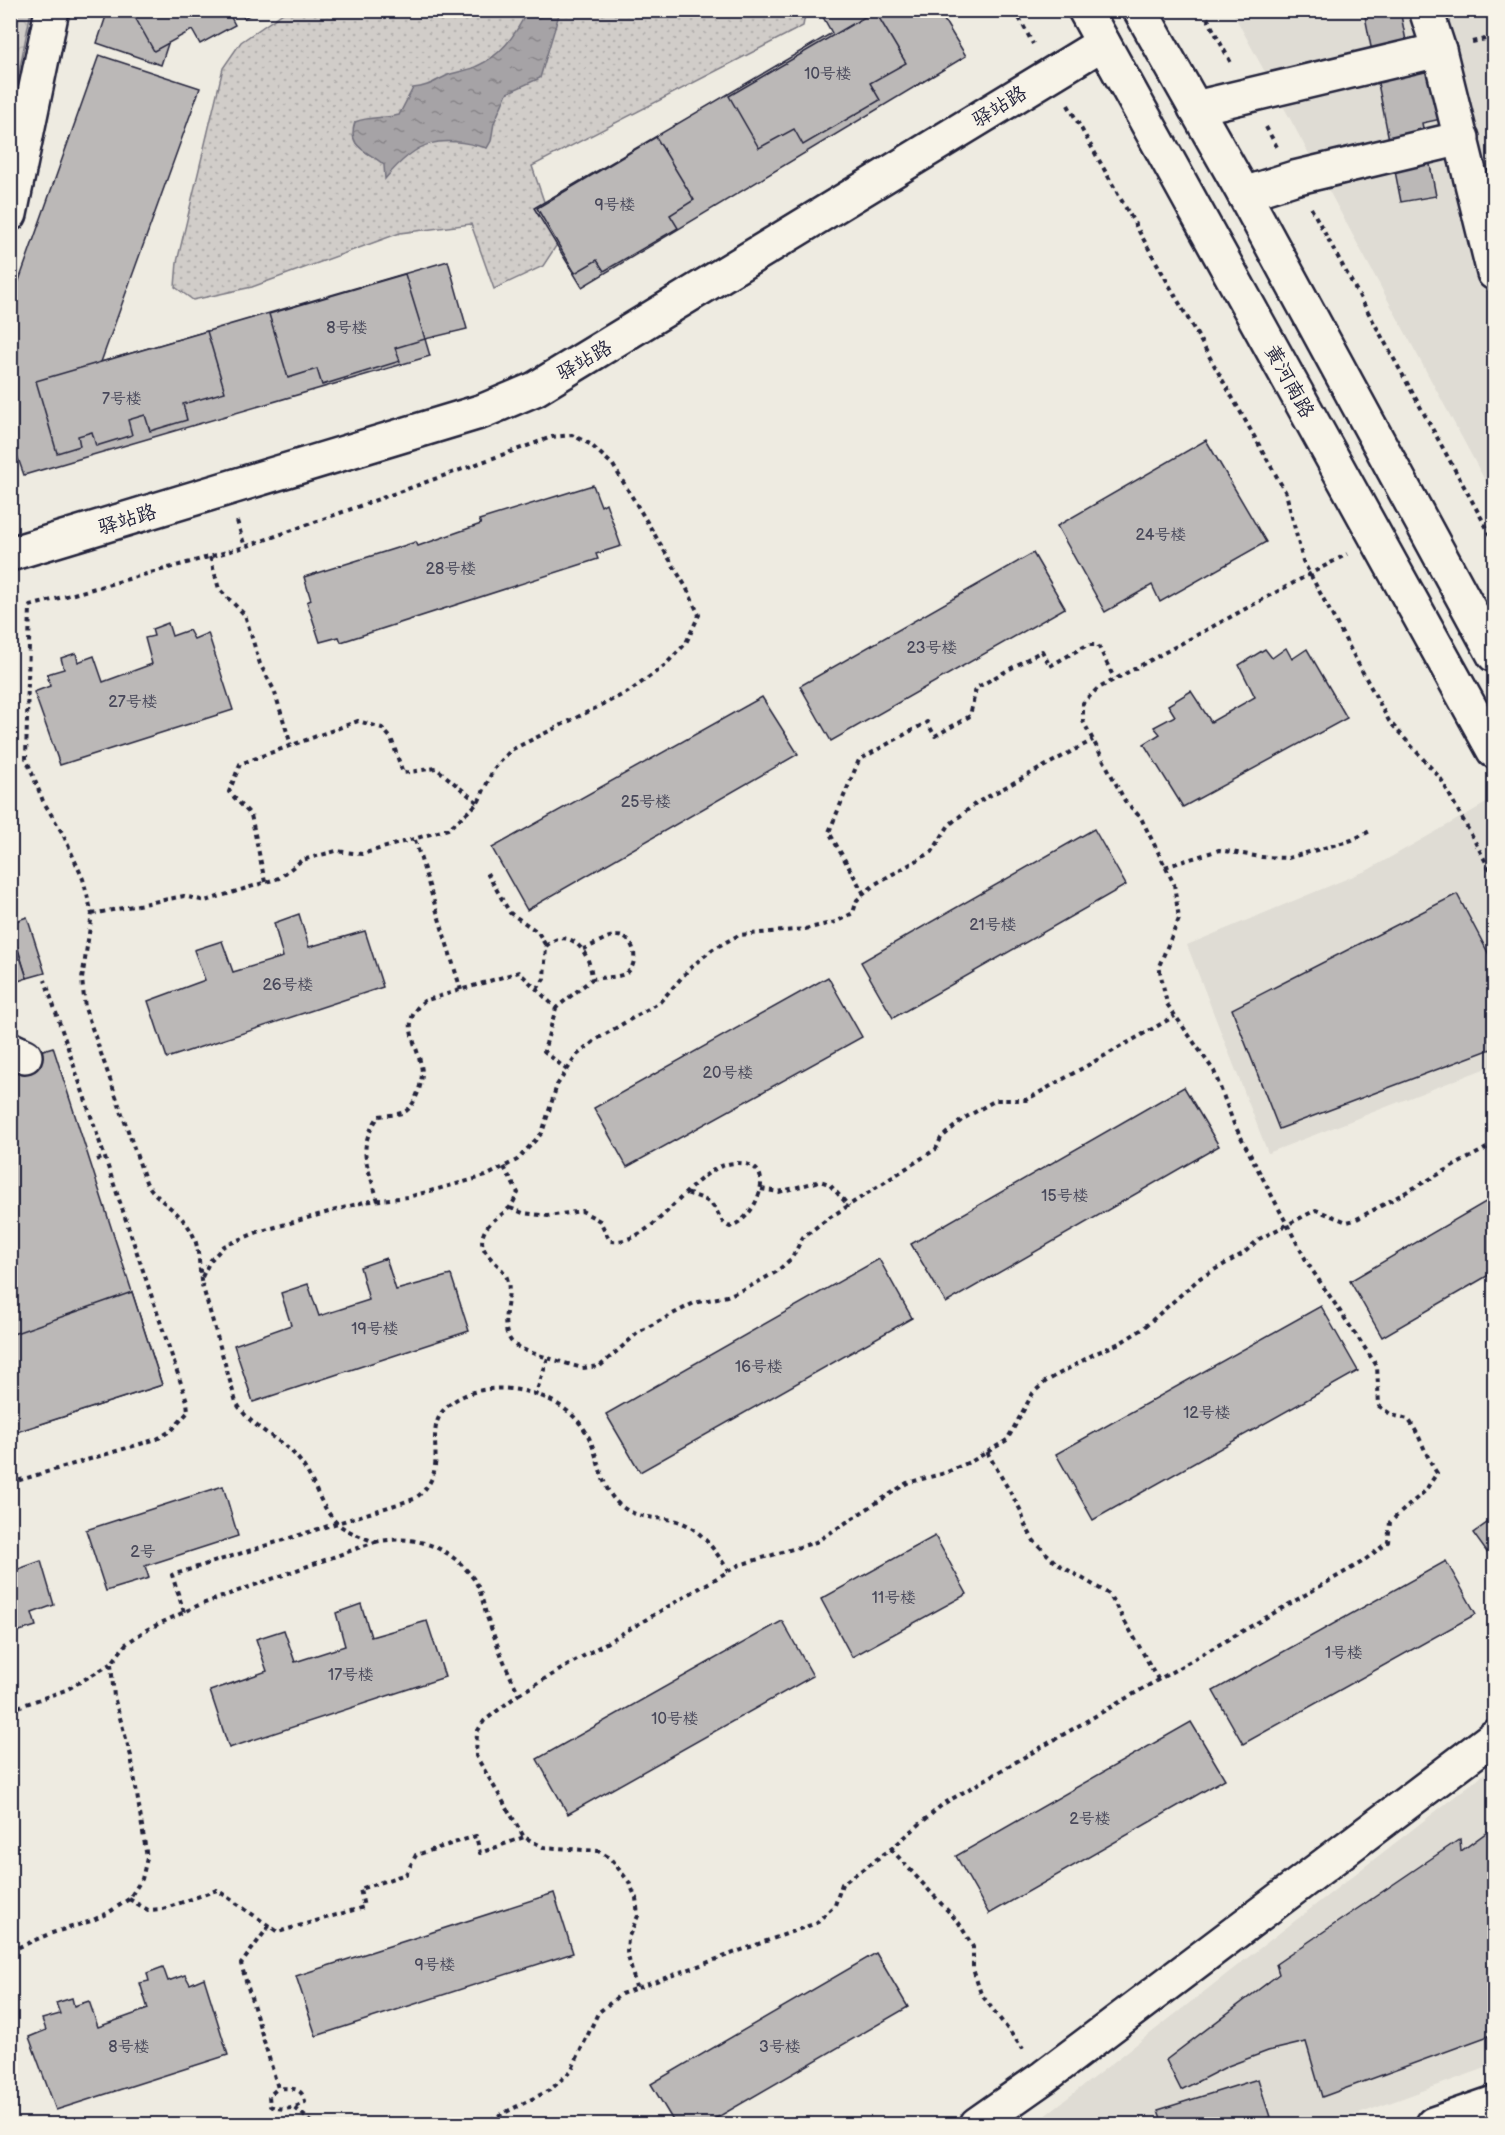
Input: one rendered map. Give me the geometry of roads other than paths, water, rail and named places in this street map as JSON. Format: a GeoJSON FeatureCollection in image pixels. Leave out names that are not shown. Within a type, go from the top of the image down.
{"type":"FeatureCollection","features":[{"type":"Feature","properties":{"kind":"street"},"geometry":{"type":"LineString","coordinates":[[10,214],[51,10]]}},
{"type":"Feature","properties":{"kind":"street","name":"黄河南路"},"geometry":{"type":"LineString","coordinates":[[1085,10],[1494,751]]}},
{"type":"Feature","properties":{"kind":"street"},"geometry":{"type":"LineString","coordinates":[[1140,10],[1244,194],[1494,655]]}},
{"type":"Feature","properties":{"kind":"street"},"geometry":{"type":"LineString","coordinates":[[1426,10],[1462,138],[1494,273]]}},
{"type":"Feature","properties":{"kind":"street","name":"驿站路"},"geometry":{"type":"LineString","coordinates":[[10,555],[483,411],[527,392],[625,336],[1103,43]]}},
{"type":"Feature","properties":{"kind":"street"},"geometry":{"type":"LineString","coordinates":[[1195,108],[1439,50]]}},
{"type":"Feature","properties":{"kind":"street"},"geometry":{"type":"LineString","coordinates":[[1244,194],[1294,178],[1462,138]]}},
{"type":"Feature","properties":{"kind":"street"},"geometry":{"type":"LineString","coordinates":[[977,2124],[1044,2077],[1494,1737]]}},
{"type":"Feature","properties":{"kind":"street"},"geometry":{"type":"LineString","coordinates":[[1433,2124],[1494,2103]]}},
{"type":"Feature","properties":{"kind":"water"},"geometry":{"type":"Polygon","coordinates":[[[527,11],[560,11],[540,78],[507,93],[494,123],[491,141],[487,148],[455,142],[430,144],[408,155],[385,179],[384,165],[356,144],[353,131],[355,122],[399,115],[413,88],[472,68],[492,57],[506,44],[527,11]]]}}]}
